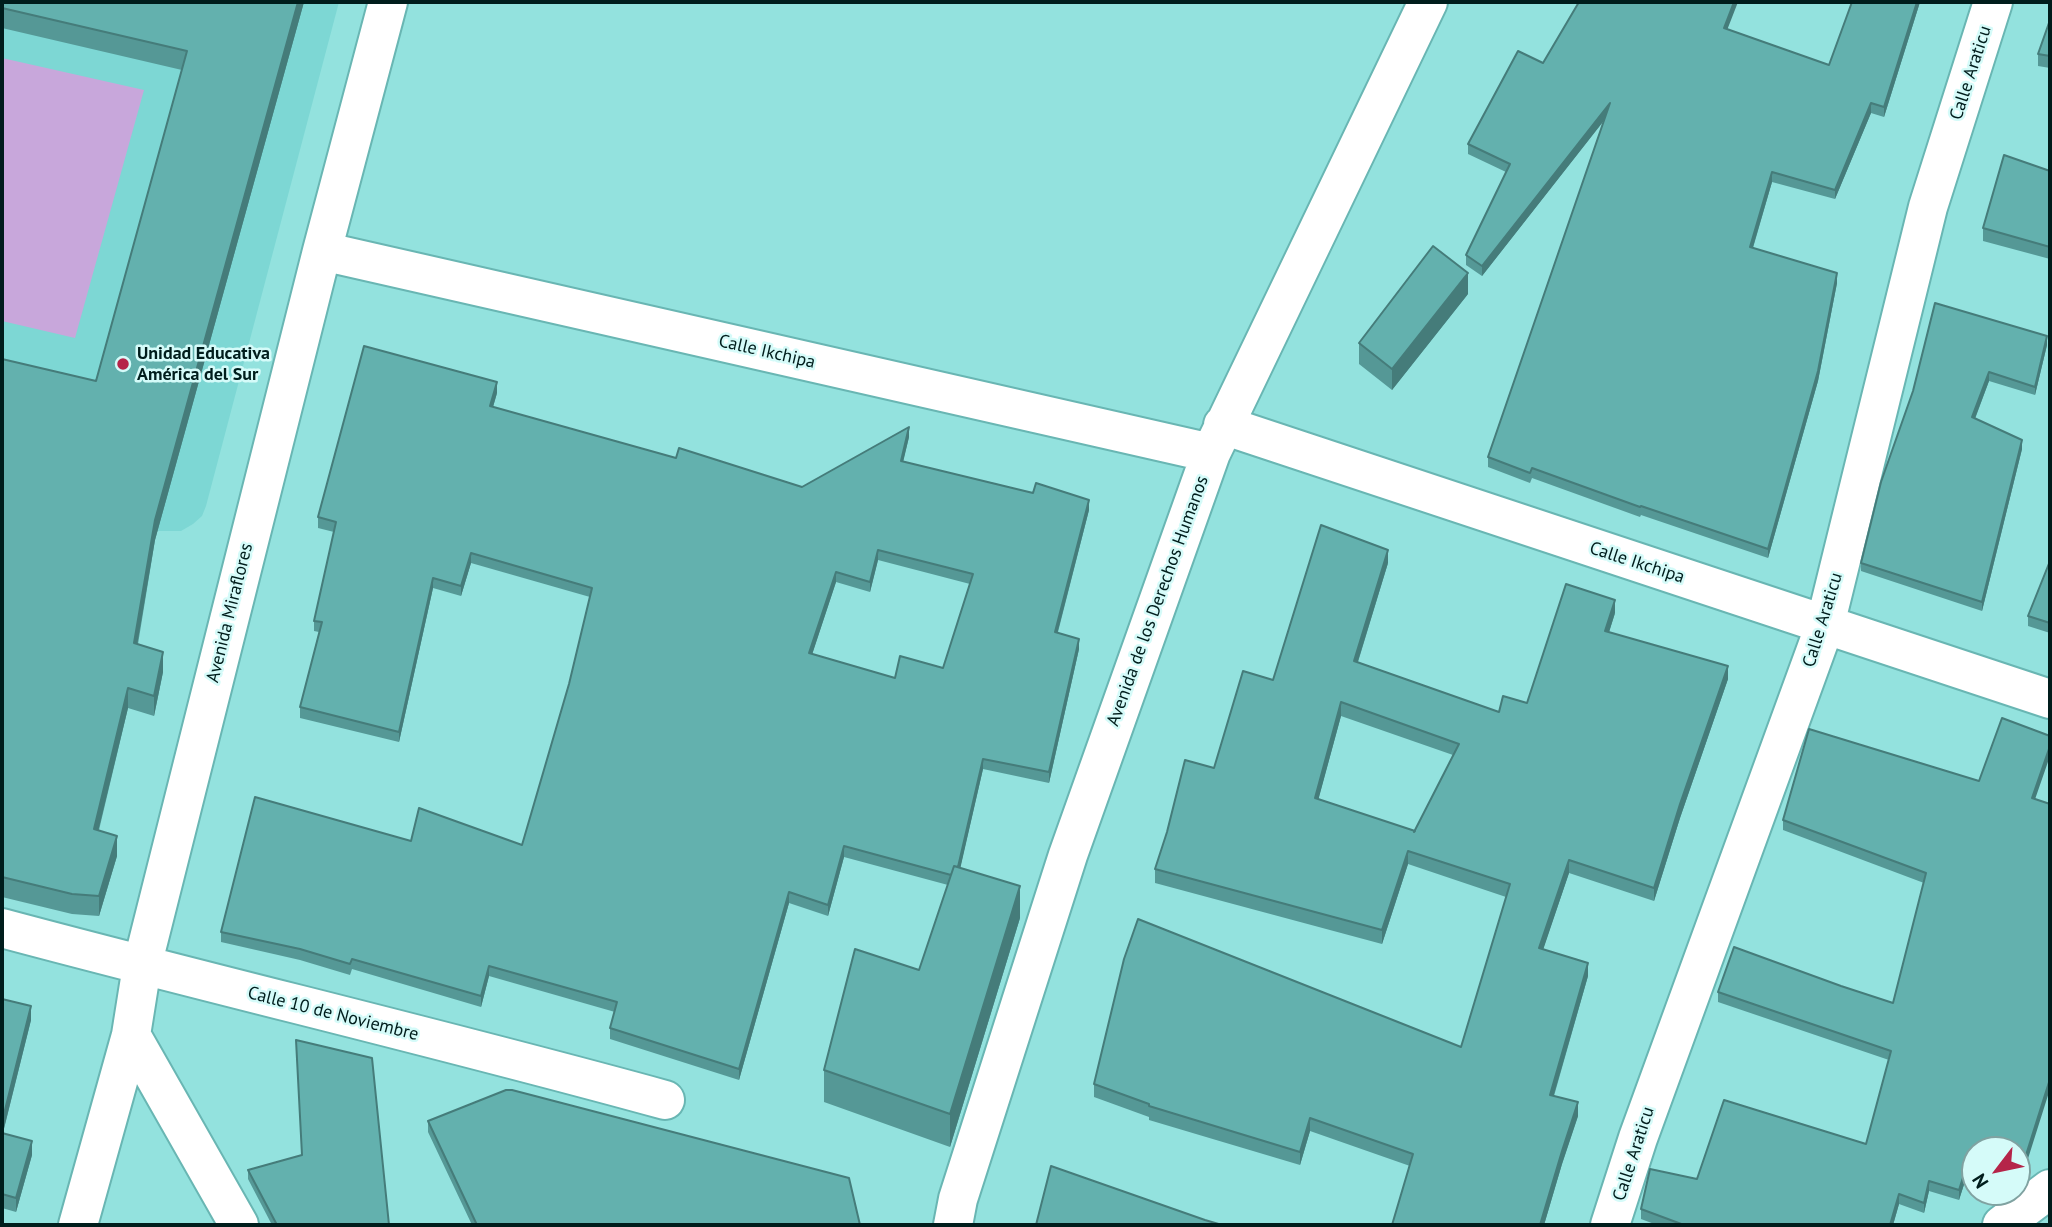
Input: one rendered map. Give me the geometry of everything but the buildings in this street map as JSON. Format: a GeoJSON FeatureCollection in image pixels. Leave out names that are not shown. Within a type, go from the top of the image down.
{"type":"FeatureCollection","features":[{"type":"Feature","properties":{"kind":"street","name":"Avenida Miraflores"},"geometry":{"type":"LineString","coordinates":[[78,1225],[131,1035],[142,966],[322,251],[388,2]]}},
{"type":"Feature","properties":{"kind":"street","name":"Avenida de los Derechos Humanos"},"geometry":{"type":"LineString","coordinates":[[953,1225],[958,1199],[1068,855],[1217,439],[1428,2]]}},
{"type":"Feature","properties":{"kind":"street","name":"Calle Araticu"},"geometry":{"type":"LineString","coordinates":[[1610,1225],[1638,1138],[1825,625],[1928,206],[1993,2]]}},
{"type":"Feature","properties":{"kind":"street","name":"Calle Ikchipa"},"geometry":{"type":"LineString","coordinates":[[322,251],[1217,439],[1825,625],[2050,699]]}},
{"type":"Feature","properties":{"kind":"street","name":"Calle 10 de Noviembre"},"geometry":{"type":"LineString","coordinates":[[2,928],[665,1100]]}},
{"type":"Feature","properties":{"kind":"street"},"geometry":{"type":"LineString","coordinates":[[131,1035],[239,1225]]}},
{"type":"Feature","properties":{"kind":"street"},"geometry":{"type":"LineString","coordinates":[[2002,1225],[2050,1189]]}},
{"type":"Feature","properties":{"kind":"shaded area","name":"Unidad Educativa América del Sur"},"geometry":{"type":"Polygon","coordinates":[[[2,2],[339,2],[206,506],[202,516],[181,531],[158,531],[2,490],[2,2]]]}},
{"type":"Feature","properties":{"kind":"shaded area"},"geometry":{"type":"Polygon","coordinates":[[[2,58],[144,90],[75,338],[2,321],[2,58]]]}},
{"type":"Feature","properties":{"kind":"place","name":"Unidad Educativa América del Sur"},"geometry":{"type":"Point","coordinates":[123,364]}}]}
